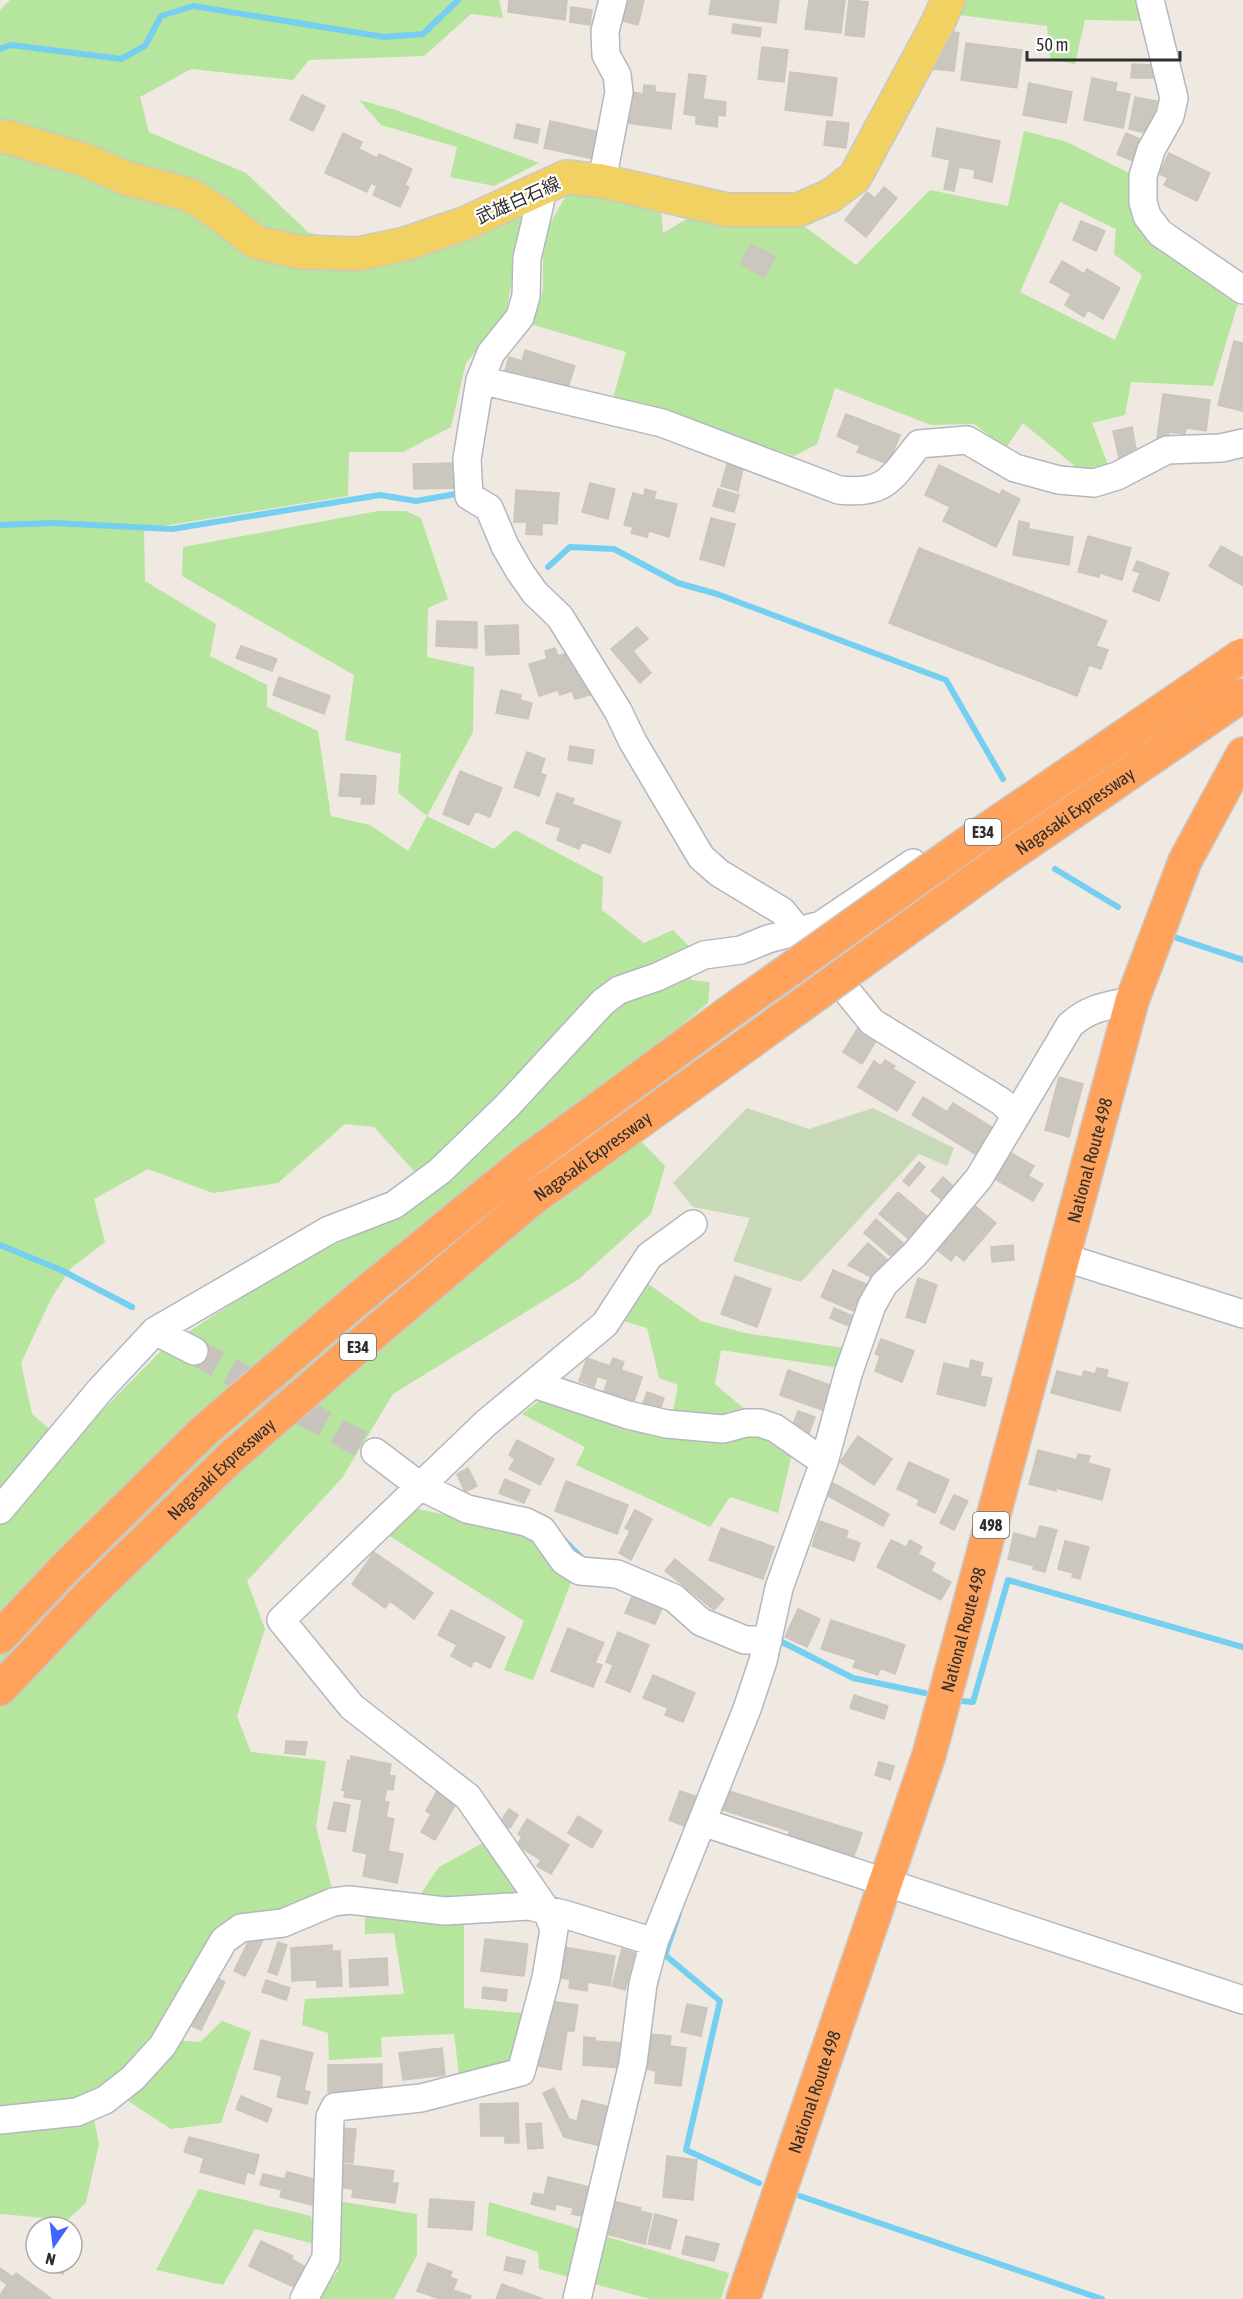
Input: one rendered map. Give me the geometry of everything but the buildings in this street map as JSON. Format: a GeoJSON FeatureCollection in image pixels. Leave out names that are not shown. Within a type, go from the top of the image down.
{"type":"FeatureCollection","features":[{"type":"Feature","properties":{"kind":"highway","name":"Nagasaki Expressway"},"geometry":{"type":"LineString","coordinates":[[0,1637],[66,1567],[204,1431],[300,1348],[524,1163],[727,1014],[972,840],[1243,655]]}},
{"type":"Feature","properties":{"kind":"highway","name":"Nagasaki Expressway"},"geometry":{"type":"LineString","coordinates":[[0,1689],[90,1594],[230,1458],[532,1199],[997,864],[1243,695]]}},
{"type":"Feature","properties":{"kind":"highway","name":"National Route 498"},"geometry":{"type":"LineString","coordinates":[[743,2299],[929,1755],[1132,1001],[1185,861],[1243,754]]}},
{"type":"Feature","properties":{"kind":"main road","name":"武雄白石線"},"geometry":{"type":"LineString","coordinates":[[0,136],[84,160],[126,178],[190,195],[217,212],[255,242],[299,252],[358,254],[405,244],[466,223],[566,177],[602,181],[727,210],[798,210],[830,196],[855,177],[938,24],[948,0]]}},
{"type":"Feature","properties":{"kind":"street"},"geometry":{"type":"LineString","coordinates":[[602,181],[619,92],[617,75],[606,55],[604,31],[613,0]]}},
{"type":"Feature","properties":{"kind":"street"},"geometry":{"type":"LineString","coordinates":[[1150,0],[1174,98],[1170,116],[1151,150],[1143,176],[1143,202],[1147,216],[1160,233],[1243,290]]}},
{"type":"Feature","properties":{"kind":"street"},"geometry":{"type":"LineString","coordinates":[[540,189],[540,203],[527,258],[526,296],[520,317],[491,353],[480,380],[467,459],[469,496],[489,508],[505,546],[520,572],[535,593],[560,617],[618,711],[633,742],[700,857],[719,873],[782,911],[855,1003],[873,1022],[1002,1102],[1016,1116]]}},
{"type":"Feature","properties":{"kind":"street"},"geometry":{"type":"LineString","coordinates":[[480,380],[662,423],[838,490],[860,492],[886,484],[919,444],[968,440],[1015,468],[1059,480],[1094,483],[1117,476],[1167,450],[1221,448],[1243,443]]}},
{"type":"Feature","properties":{"kind":"street"},"geometry":{"type":"LineString","coordinates":[[0,1510],[100,1390],[155,1331],[329,1230],[394,1205],[440,1172],[507,1106],[603,1002],[619,990],[657,977],[704,955],[741,950],[768,939],[821,925],[1243,638]]}},
{"type":"Feature","properties":{"kind":"street"},"geometry":{"type":"LineString","coordinates":[[577,2299],[633,2063],[643,1984],[654,1942],[747,1708],[768,1640],[779,1588],[824,1462],[848,1374],[872,1305],[884,1284],[915,1254],[979,1178],[1070,1025],[1082,1014],[1094,1008],[1132,1001]]}},
{"type":"Feature","properties":{"kind":"street"},"geometry":{"type":"LineString","coordinates":[[304,2299],[326,2258],[330,2117],[335,2107],[421,2098],[521,2072],[546,1978],[554,1929],[547,1911],[468,1797],[352,1707],[281,1620],[486,1423],[605,1324],[649,1256],[693,1224]]}},
{"type":"Feature","properties":{"kind":"street"},"geometry":{"type":"LineString","coordinates":[[1063,1257],[1243,1314]]}},
{"type":"Feature","properties":{"kind":"street"},"geometry":{"type":"LineString","coordinates":[[155,1331],[194,1351]]}},
{"type":"Feature","properties":{"kind":"street"},"geometry":{"type":"LineString","coordinates":[[534,1384],[628,1414],[668,1424],[723,1429],[746,1423],[760,1423],[775,1428],[824,1462]]}},
{"type":"Feature","properties":{"kind":"street"},"geometry":{"type":"LineString","coordinates":[[375,1452],[420,1486],[467,1509],[526,1522],[542,1530],[564,1561],[580,1571],[617,1574],[674,1598],[701,1622],[745,1640],[768,1640]]}},
{"type":"Feature","properties":{"kind":"street"},"geometry":{"type":"LineString","coordinates":[[702,1822],[1243,2000]]}},
{"type":"Feature","properties":{"kind":"street"},"geometry":{"type":"LineString","coordinates":[[0,2121],[77,2112],[105,2100],[133,2078],[163,2045],[224,1940],[241,1928],[283,1923],[333,1902],[349,1900],[445,1911],[529,1906],[654,1942]]}},
{"type":"Feature","properties":{"kind":"green space"},"geometry":{"type":"Polygon","coordinates":[[[10,0],[499,0],[503,18],[471,14],[424,56],[309,60],[293,80],[191,69],[140,97],[149,132],[246,173],[309,233],[424,252],[523,214],[506,315],[466,363],[451,427],[403,452],[349,452],[348,496],[144,529],[145,581],[216,624],[210,656],[267,685],[267,707],[318,731],[331,816],[370,825],[408,851],[427,816],[494,849],[515,830],[603,877],[602,910],[644,943],[673,930],[690,947],[691,980],[710,982],[708,1003],[597,1096],[665,1166],[651,1214],[579,1279],[393,1394],[342,1478],[247,1581],[265,1629],[237,1716],[251,1752],[326,1761],[316,1827],[333,1893],[287,1911],[238,1915],[210,1939],[156,2040],[131,2067],[89,2094],[99,2144],[86,2203],[73,2215],[24,2216],[0,2214],[0,10],[10,0]],[[345,1124],[278,1183],[213,1193],[148,1169],[94,1199],[105,1242],[70,1269],[51,1299],[21,1363],[32,1414],[68,1445],[165,1347],[301,1259],[409,1212],[422,1180],[374,1127],[345,1124]]]}},
{"type":"Feature","properties":{"kind":"green space"},"geometry":{"type":"Polygon","coordinates":[[[957,0],[1139,0],[1147,21],[1085,20],[1075,64],[1050,59],[1047,26],[951,14],[957,0]]]}},
{"type":"Feature","properties":{"kind":"green space"},"geometry":{"type":"Polygon","coordinates":[[[359,100],[396,110],[539,163],[494,186],[450,177],[457,147],[381,125],[359,100]]]}},
{"type":"Feature","properties":{"kind":"green space"},"geometry":{"type":"Polygon","coordinates":[[[1024,131],[1067,142],[1133,175],[1143,230],[1240,297],[1213,386],[1131,382],[1125,415],[1092,423],[1109,467],[1083,473],[1023,423],[1006,448],[974,424],[931,425],[835,388],[817,444],[794,456],[613,398],[626,352],[530,324],[543,290],[543,236],[568,192],[661,210],[663,233],[697,213],[804,226],[856,265],[930,190],[1008,206],[1024,131]],[[1060,202],[1020,292],[1115,340],[1142,275],[1114,254],[1116,229],[1060,202]]]}},
{"type":"Feature","properties":{"kind":"green space"},"geometry":{"type":"Polygon","coordinates":[[[378,511],[406,511],[421,518],[448,599],[428,608],[427,657],[474,667],[473,732],[427,816],[398,793],[401,754],[345,740],[354,675],[182,576],[183,547],[378,511]]]}},
{"type":"Feature","properties":{"kind":"green space"},"geometry":{"type":"Polygon","coordinates":[[[747,1108],[809,1129],[873,1108],[954,1148],[947,1166],[919,1154],[801,1282],[733,1261],[750,1218],[693,1207],[673,1183],[747,1108]]]}},
{"type":"Feature","properties":{"kind":"green space"},"geometry":{"type":"Polygon","coordinates":[[[644,1281],[701,1321],[745,1333],[844,1348],[840,1368],[721,1350],[715,1384],[793,1450],[778,1513],[730,1497],[710,1527],[576,1465],[585,1447],[522,1414],[539,1401],[669,1433],[678,1385],[659,1378],[647,1328],[613,1318],[644,1281]]]}},
{"type":"Feature","properties":{"kind":"green space"},"geometry":{"type":"Polygon","coordinates":[[[409,1507],[534,1534],[572,1580],[533,1680],[504,1670],[524,1621],[388,1535],[409,1507]]]}},
{"type":"Feature","properties":{"kind":"green space"},"geometry":{"type":"Polygon","coordinates":[[[488,1840],[525,1898],[464,1906],[464,2008],[522,2013],[512,2063],[459,2075],[454,2034],[381,2037],[382,2057],[329,2060],[328,2033],[302,2025],[305,1999],[404,1994],[394,1933],[365,1934],[365,1896],[416,1901],[439,1867],[488,1840]]]}},
{"type":"Feature","properties":{"kind":"green space"},"geometry":{"type":"Polygon","coordinates":[[[222,2021],[251,2032],[221,2123],[171,2129],[125,2099],[174,2040],[200,2042],[222,2021]]]}},
{"type":"Feature","properties":{"kind":"green space"},"geometry":{"type":"Polygon","coordinates":[[[199,2189],[311,2216],[315,2244],[255,2229],[223,2285],[156,2270],[199,2189]]]}},
{"type":"Feature","properties":{"kind":"green space"},"geometry":{"type":"Polygon","coordinates":[[[338,2201],[417,2214],[417,2255],[394,2299],[316,2299],[338,2271],[338,2201]]]}},
{"type":"Feature","properties":{"kind":"green space"},"geometry":{"type":"Polygon","coordinates":[[[489,2202],[729,2273],[721,2299],[650,2299],[539,2269],[538,2252],[486,2235],[489,2202]]]}},
{"type":"Feature","properties":{"kind":"waterway"},"geometry":{"type":"LineString","coordinates":[[0,49],[11,45],[121,59],[145,46],[161,16],[193,6],[384,37],[423,34],[458,0]]}},
{"type":"Feature","properties":{"kind":"waterway"},"geometry":{"type":"LineString","coordinates":[[0,525],[54,523],[172,529],[380,495],[416,501],[456,494]]}},
{"type":"Feature","properties":{"kind":"waterway"},"geometry":{"type":"LineString","coordinates":[[548,567],[570,547],[614,549],[678,583],[717,594],[946,680],[1003,779]]}},
{"type":"Feature","properties":{"kind":"waterway"},"geometry":{"type":"LineString","coordinates":[[1055,869],[1118,907]]}},
{"type":"Feature","properties":{"kind":"waterway"},"geometry":{"type":"LineString","coordinates":[[1174,937],[1243,960]]}},
{"type":"Feature","properties":{"kind":"waterway"},"geometry":{"type":"LineString","coordinates":[[0,1245],[61,1270],[132,1307]]}},
{"type":"Feature","properties":{"kind":"waterway"},"geometry":{"type":"LineString","coordinates":[[565,1541],[581,1557]]}},
{"type":"Feature","properties":{"kind":"waterway"},"geometry":{"type":"LineString","coordinates":[[961,1701],[973,1702],[1008,1580],[1243,1647]]}},
{"type":"Feature","properties":{"kind":"waterway"},"geometry":{"type":"LineString","coordinates":[[782,1642],[853,1678],[925,1693]]}},
{"type":"Feature","properties":{"kind":"waterway"},"geometry":{"type":"LineString","coordinates":[[679,1913],[665,1955],[720,2001],[686,2150],[759,2183]]}},
{"type":"Feature","properties":{"kind":"waterway"},"geometry":{"type":"LineString","coordinates":[[800,2196],[1102,2299]]}},
{"type":"Feature","properties":{"kind":"tunnel"},"geometry":{"type":"LineString","coordinates":[[194,1351],[375,1452]]}}]}
